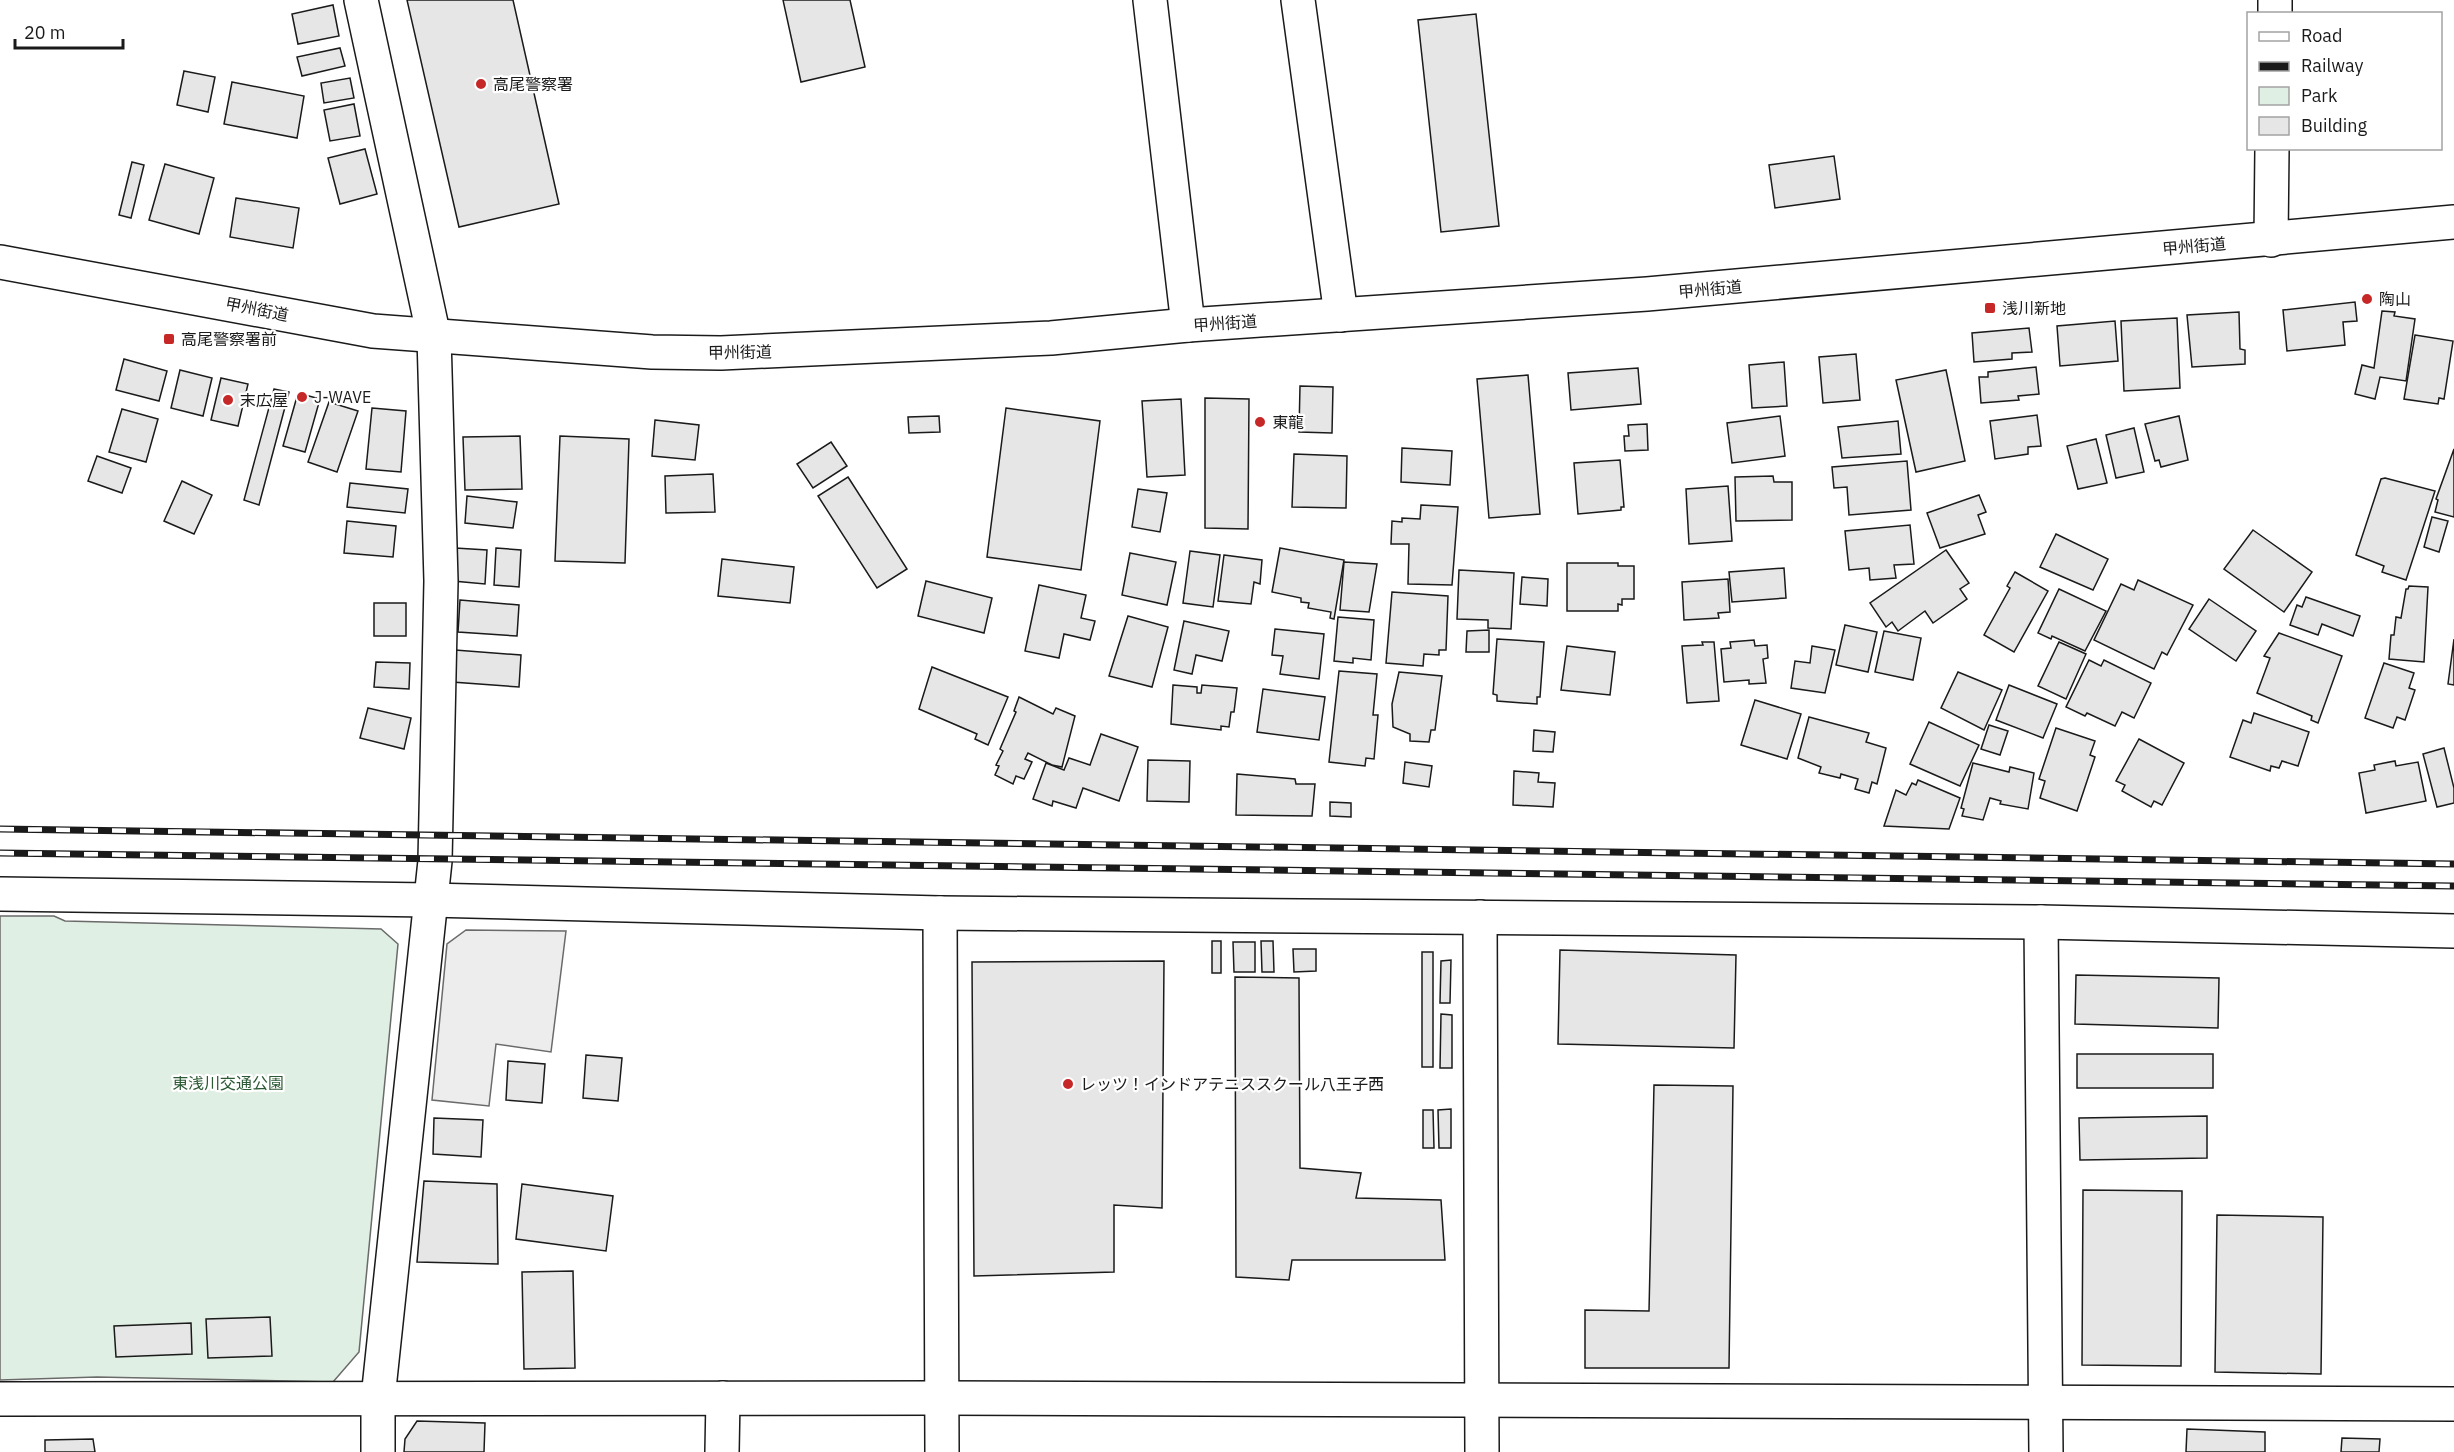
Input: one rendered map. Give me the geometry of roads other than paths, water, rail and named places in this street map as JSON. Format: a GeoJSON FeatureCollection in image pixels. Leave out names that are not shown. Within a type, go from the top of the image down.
{"type":"FeatureCollection","features":[{"type":"Feature","properties":{"kind":"main road"},"geometry":{"type":"LineString","coordinates":[[361,0],[434,337],[441,582],[436,836],[378,1398],[378,1452]]}},
{"type":"Feature","properties":{"kind":"main road"},"geometry":{"type":"LineString","coordinates":[[1149,0],[1188,325]]}},
{"type":"Feature","properties":{"kind":"main road"},"geometry":{"type":"LineString","coordinates":[[1298,0],[1341,315]]}},
{"type":"Feature","properties":{"kind":"main road"},"geometry":{"type":"LineString","coordinates":[[2271,150],[2271,240]]}},
{"type":"Feature","properties":{"kind":"main road","name":"甲州街道"},"geometry":{"type":"LineString","coordinates":[[0,261],[373,331],[652,352],[721,353],[940,344],[1647,294],[2454,222]]}},
{"type":"Feature","properties":{"kind":"main road"},"geometry":{"type":"LineString","coordinates":[[0,894],[430,900],[940,913],[2041,922],[2454,931]]}},
{"type":"Feature","properties":{"kind":"main road"},"geometry":{"type":"LineString","coordinates":[[940,913],[942,1452]]}},
{"type":"Feature","properties":{"kind":"main road"},"geometry":{"type":"LineString","coordinates":[[1480,917],[1482,1452]]}},
{"type":"Feature","properties":{"kind":"main road"},"geometry":{"type":"LineString","coordinates":[[2041,922],[2046,1452]]}},
{"type":"Feature","properties":{"kind":"main road"},"geometry":{"type":"LineString","coordinates":[[723,1398],[723,1452]]}},
{"type":"Feature","properties":{"kind":"main road"},"geometry":{"type":"LineString","coordinates":[[0,1399],[942,1398],[2454,1404]]}},
{"type":"Feature","properties":{"kind":"railway"},"geometry":{"type":"LineString","coordinates":[[0,829],[2454,864]]}},
{"type":"Feature","properties":{"kind":"railway"},"geometry":{"type":"LineString","coordinates":[[0,853],[2454,886]]}},
{"type":"Feature","properties":{"kind":"place","name":"高尾警察署"},"geometry":{"type":"Point","coordinates":[481,84]}},
{"type":"Feature","properties":{"kind":"place","name":"陶山"},"geometry":{"type":"Point","coordinates":[2367,299]}},
{"type":"Feature","properties":{"kind":"place","name":"浅川新地"},"geometry":{"type":"Point","coordinates":[1990,308]}},
{"type":"Feature","properties":{"kind":"place","name":"高尾警察署前"},"geometry":{"type":"Point","coordinates":[169,339]}},
{"type":"Feature","properties":{"kind":"place","name":"J-WAVE"},"geometry":{"type":"Point","coordinates":[302,397]}},
{"type":"Feature","properties":{"kind":"place","name":"末広屋"},"geometry":{"type":"Point","coordinates":[228,400]}},
{"type":"Feature","properties":{"kind":"place","name":"東龍"},"geometry":{"type":"Point","coordinates":[1260,422]}},
{"type":"Feature","properties":{"kind":"place","name":"レッツ！インドアテニススクール八王子西"},"geometry":{"type":"Point","coordinates":[1068,1084]}},
{"type":"Feature","properties":{"kind":"park label","name":"東浅川交通公園"},"geometry":{"type":"Point","coordinates":[228,1083]}}]}
